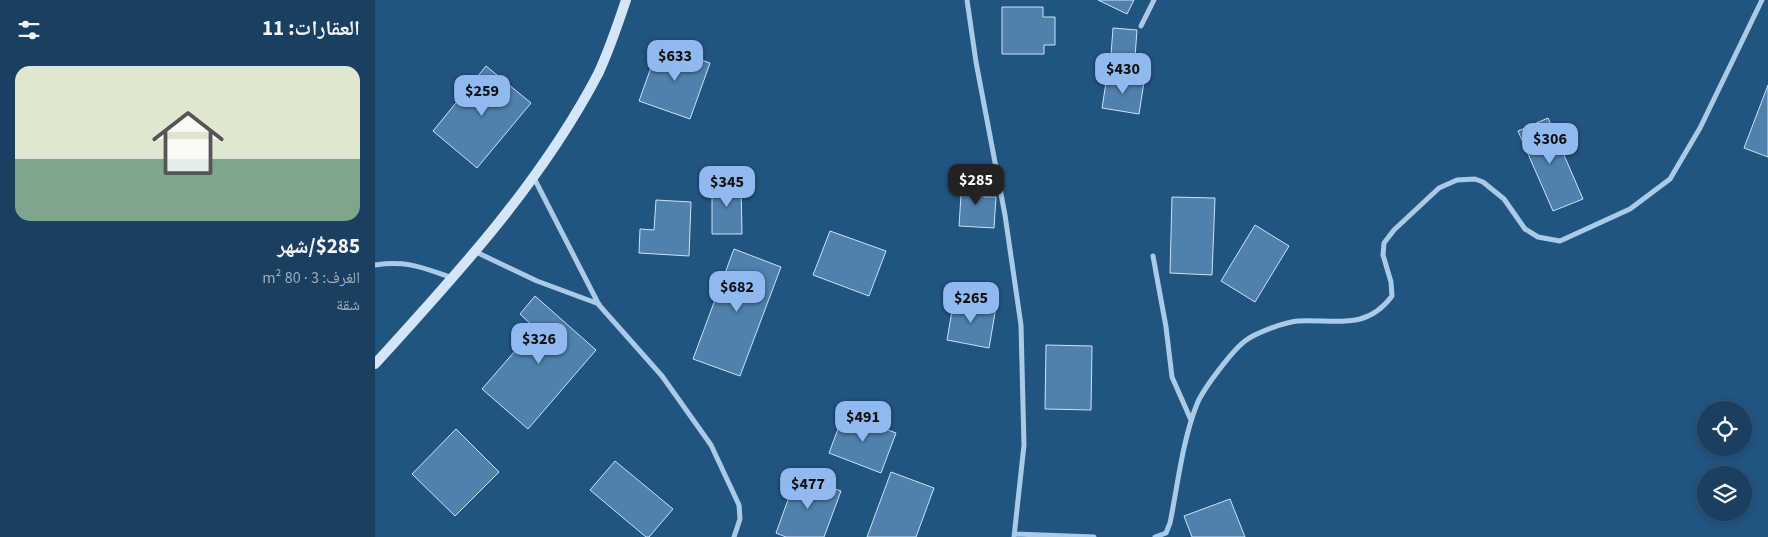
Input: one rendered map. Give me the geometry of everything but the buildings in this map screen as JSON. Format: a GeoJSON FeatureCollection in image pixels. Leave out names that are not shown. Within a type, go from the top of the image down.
{"type":"FeatureCollection","features":[{"type":"Feature","properties":{"kind":"main road"},"geometry":{"type":"LineString","coordinates":[[375,364],[476,252],[556,146],[598,73],[626,0]]}},
{"type":"Feature","properties":{"kind":"street"},"geometry":{"type":"LineString","coordinates":[[967,0],[976,62],[1005,215],[1021,326],[1024,446],[1014,535],[1094,537]]}},
{"type":"Feature","properties":{"kind":"street"},"geometry":{"type":"LineString","coordinates":[[1141,26],[1154,0]]}},
{"type":"Feature","properties":{"kind":"street"},"geometry":{"type":"LineString","coordinates":[[1155,537],[1166,533],[1170,523],[1191,420],[1198,402],[1230,357],[1245,340],[1267,330],[1296,321],[1352,321],[1371,315],[1384,307],[1392,296],[1391,282],[1383,254],[1384,242],[1401,223],[1439,188],[1461,179],[1475,179],[1483,182],[1504,200],[1525,229],[1538,237],[1560,241],[1630,209],[1671,179],[1700,128],[1762,0]]}},
{"type":"Feature","properties":{"kind":"street"},"geometry":{"type":"LineString","coordinates":[[533,176],[599,305],[662,376],[711,445],[739,505],[740,519],[734,537]]}},
{"type":"Feature","properties":{"kind":"street"},"geometry":{"type":"LineString","coordinates":[[476,252],[537,281],[599,305]]}},
{"type":"Feature","properties":{"kind":"street"},"geometry":{"type":"LineString","coordinates":[[1153,256],[1172,377],[1191,420]]}},
{"type":"Feature","properties":{"kind":"street"},"geometry":{"type":"LineString","coordinates":[[375,265],[393,262],[413,264],[453,278]]}}]}
